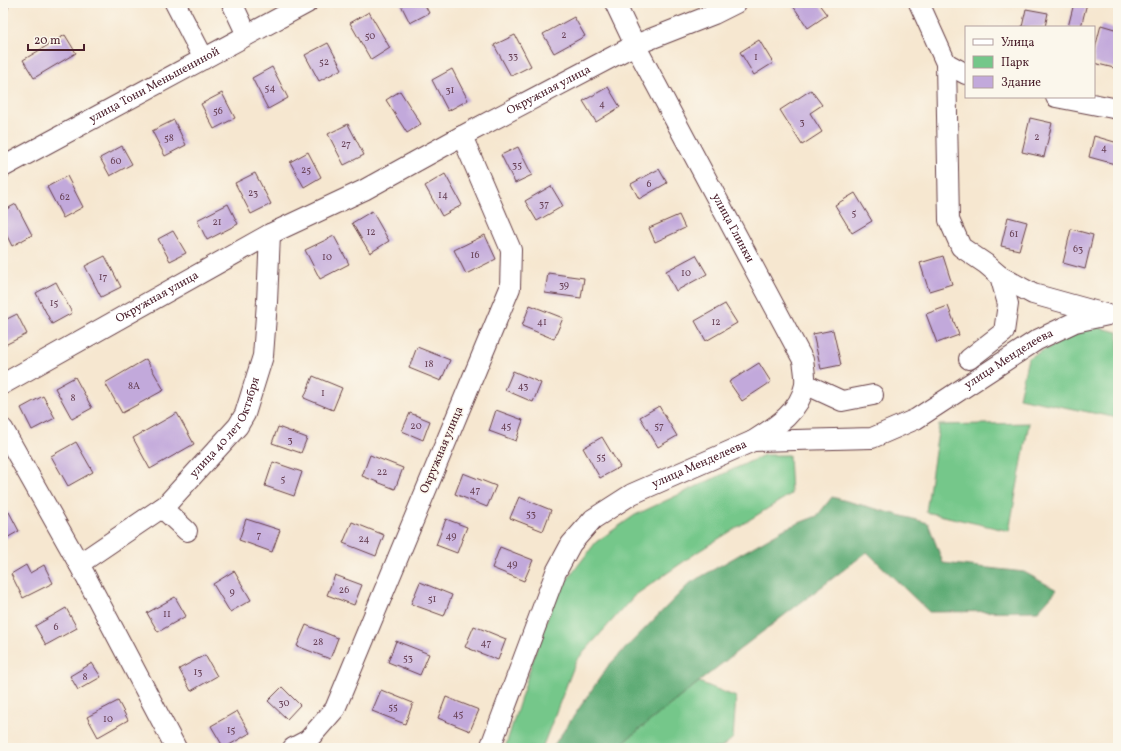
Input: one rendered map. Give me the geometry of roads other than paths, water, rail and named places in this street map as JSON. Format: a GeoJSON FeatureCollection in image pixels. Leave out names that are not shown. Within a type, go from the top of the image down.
{"type":"FeatureCollection","features":[{"type":"Feature","properties":{"kind":"street"},"geometry":{"type":"LineString","coordinates":[[174,3],[204,59]]}},
{"type":"Feature","properties":{"kind":"street"},"geometry":{"type":"LineString","coordinates":[[232,3],[247,35]]}},
{"type":"Feature","properties":{"kind":"street","name":"улица Тони Меньшениной"},"geometry":{"type":"LineString","coordinates":[[3,168],[306,3]]}},
{"type":"Feature","properties":{"kind":"street","name":"улица Глинки"},"geometry":{"type":"LineString","coordinates":[[615,3],[803,360],[805,384],[797,407],[781,422],[753,441]]}},
{"type":"Feature","properties":{"kind":"street","name":"Окружная улица"},"geometry":{"type":"LineString","coordinates":[[3,384],[270,234],[364,190],[462,136],[636,45],[714,14],[736,3]]}},
{"type":"Feature","properties":{"kind":"street"},"geometry":{"type":"LineString","coordinates":[[919,3],[946,63],[965,73]]}},
{"type":"Feature","properties":{"kind":"street","name":"улица Менделеева"},"geometry":{"type":"LineString","coordinates":[[946,63],[949,220],[961,247],[993,270],[1033,294],[1113,316]]}},
{"type":"Feature","properties":{"kind":"street"},"geometry":{"type":"LineString","coordinates":[[1061,98],[1118,110]]}},
{"type":"Feature","properties":{"kind":"street","name":"Окружная улица"},"geometry":{"type":"LineString","coordinates":[[294,748],[308,740],[335,708],[510,288],[511,250],[462,136]]}},
{"type":"Feature","properties":{"kind":"street","name":"улица 40 лет Октября"},"geometry":{"type":"LineString","coordinates":[[79,564],[162,508],[238,426],[245,414],[263,356],[270,234]]}},
{"type":"Feature","properties":{"kind":"street"},"geometry":{"type":"LineString","coordinates":[[969,359],[1004,332],[1008,304],[993,270]]}},
{"type":"Feature","properties":{"kind":"street","name":"улица Менделеева"},"geometry":{"type":"LineString","coordinates":[[490,748],[556,572],[571,544],[593,519],[632,494],[753,441],[872,438],[916,419],[1037,340],[1075,322],[1113,316]]}},
{"type":"Feature","properties":{"kind":"street"},"geometry":{"type":"LineString","coordinates":[[805,384],[842,400],[873,395]]}},
{"type":"Feature","properties":{"kind":"street"},"geometry":{"type":"LineString","coordinates":[[3,429],[79,564],[176,748]]}},
{"type":"Feature","properties":{"kind":"street"},"geometry":{"type":"LineString","coordinates":[[162,508],[187,531]]}}]}
